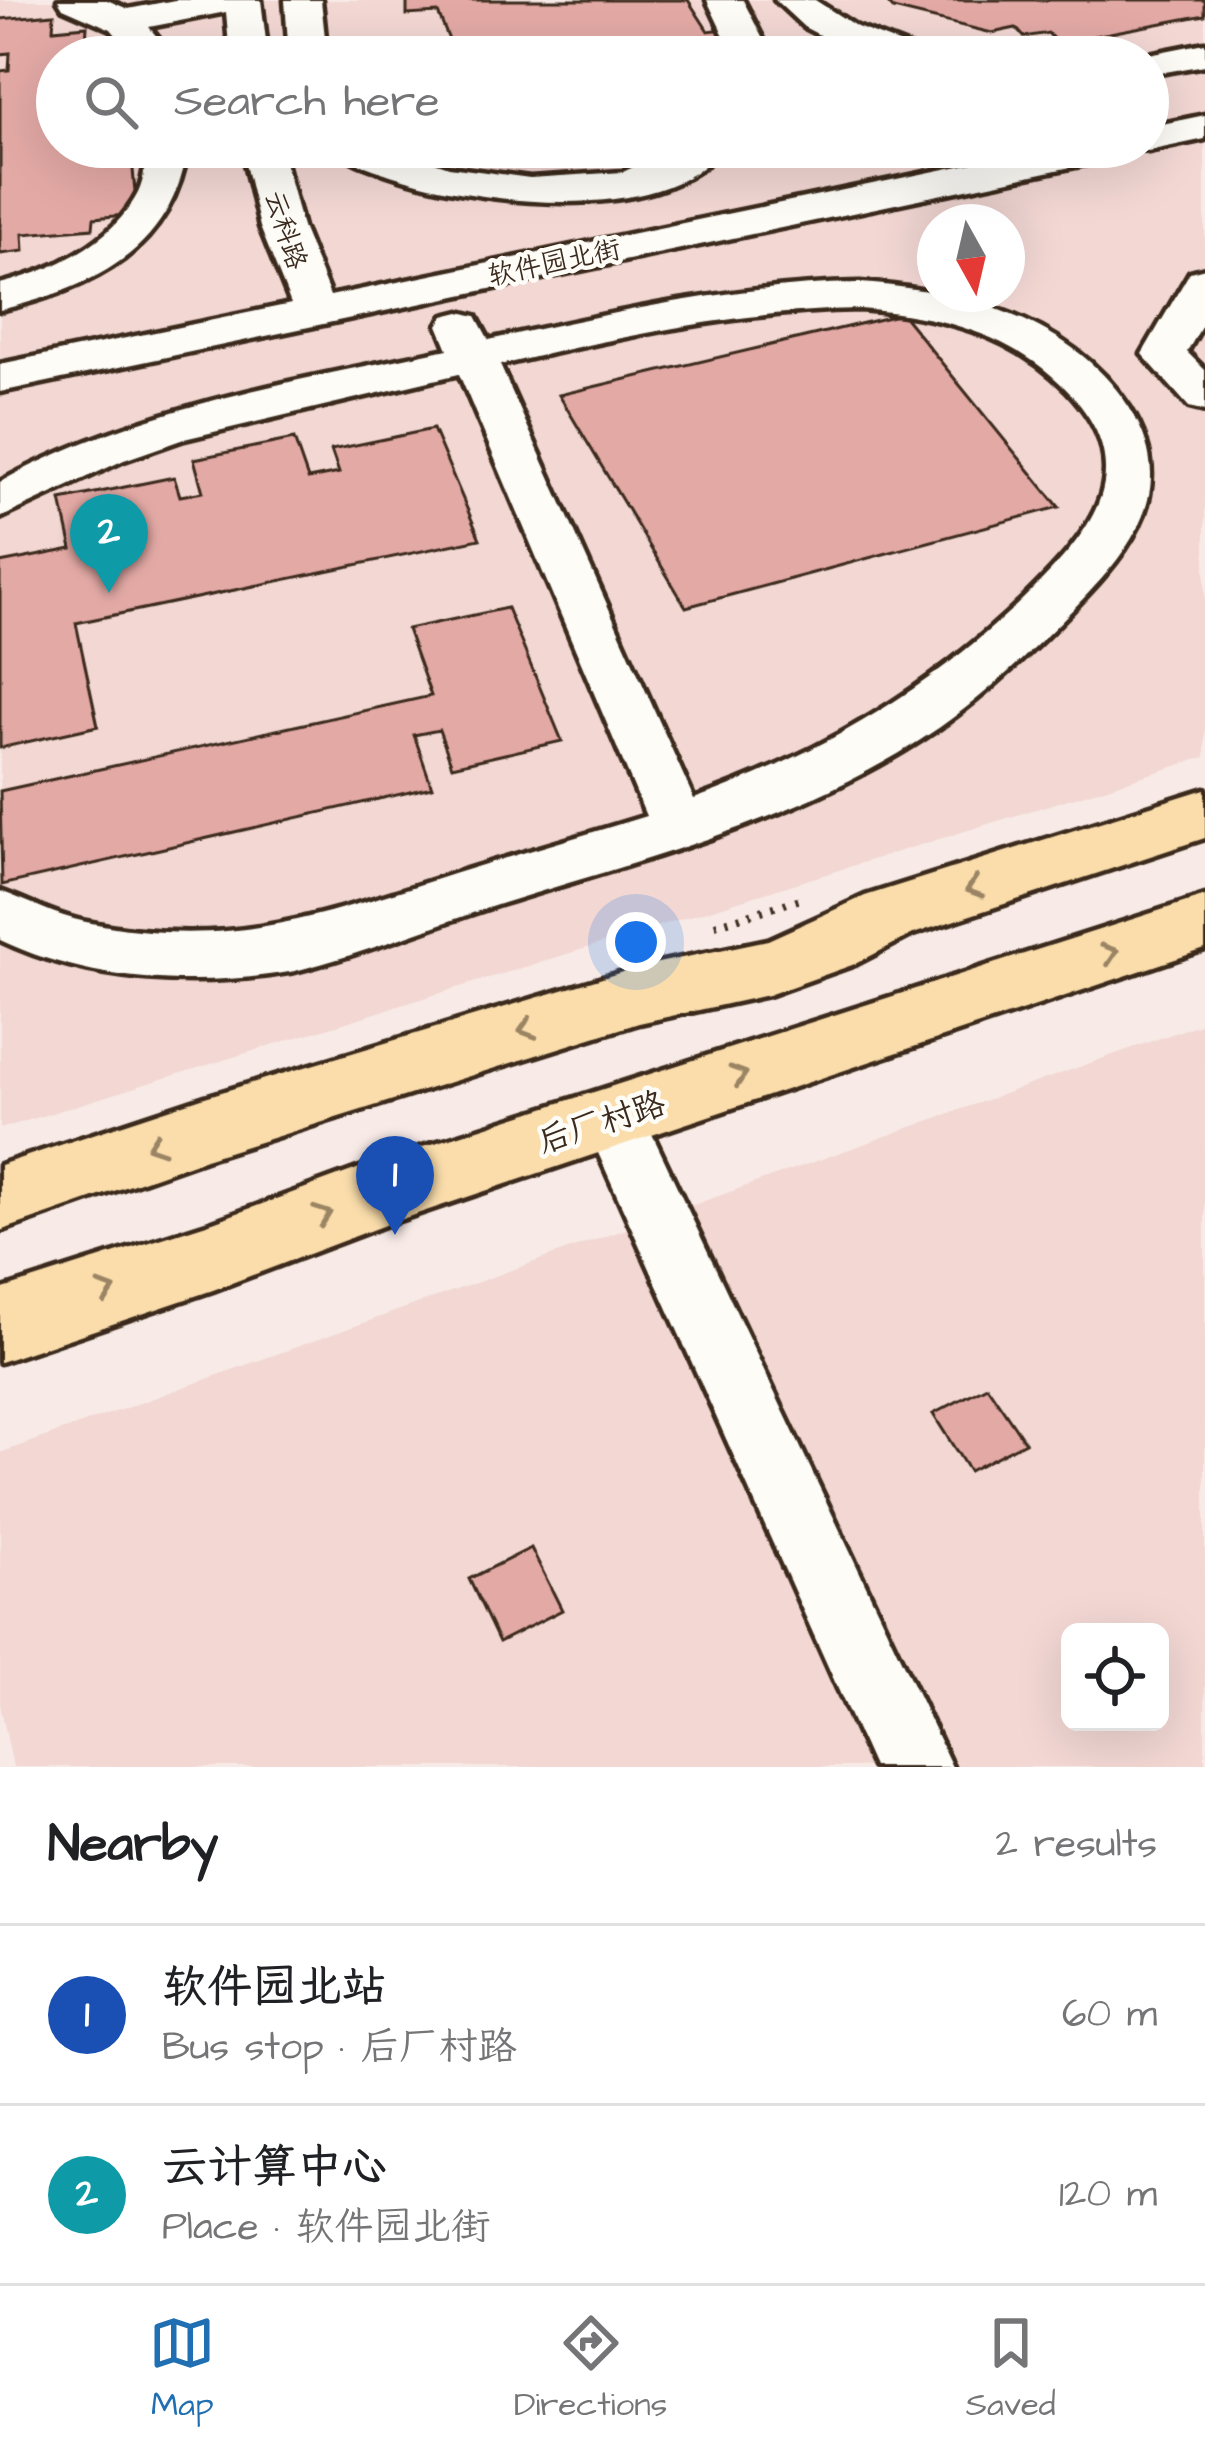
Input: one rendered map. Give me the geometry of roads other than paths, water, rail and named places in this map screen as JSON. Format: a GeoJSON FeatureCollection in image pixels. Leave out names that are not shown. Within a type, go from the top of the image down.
{"type":"FeatureCollection","features":[{"type":"Feature","properties":{"kind":"main road"},"geometry":{"type":"LineString","coordinates":[[0,1198],[227,1121],[618,1001],[717,981],[850,938],[889,915],[1205,813]]}},
{"type":"Feature","properties":{"kind":"main road","name":"后厂村路"},"geometry":{"type":"LineString","coordinates":[[0,1326],[1205,922]]}},
{"type":"Feature","properties":{"kind":"street"},"geometry":{"type":"LineString","coordinates":[[76,0],[124,21],[136,36]]}},
{"type":"Feature","properties":{"kind":"street"},"geometry":{"type":"LineString","coordinates":[[124,21],[230,0]]}},
{"type":"Feature","properties":{"kind":"street"},"geometry":{"type":"LineString","coordinates":[[243,0],[247,36]]}},
{"type":"Feature","properties":{"kind":"street"},"geometry":{"type":"LineString","coordinates":[[303,0],[306,36]]}},
{"type":"Feature","properties":{"kind":"street"},"geometry":{"type":"LineString","coordinates":[[725,0],[742,36]]}},
{"type":"Feature","properties":{"kind":"street"},"geometry":{"type":"LineString","coordinates":[[793,0],[815,20],[846,36]]}},
{"type":"Feature","properties":{"kind":"street"},"geometry":{"type":"LineString","coordinates":[[1169,60],[1205,53]]}},
{"type":"Feature","properties":{"kind":"street"},"geometry":{"type":"LineString","coordinates":[[1169,135],[1205,127]]}},
{"type":"Feature","properties":{"kind":"street"},"geometry":{"type":"LineString","coordinates":[[0,297],[68,276],[108,253],[136,226],[161,189],[164,168]]}},
{"type":"Feature","properties":{"kind":"street","name":"云科路"},"geometry":{"type":"LineString","coordinates":[[266,168],[281,227],[315,311]]}},
{"type":"Feature","properties":{"kind":"street"},"geometry":{"type":"LineString","coordinates":[[405,168],[464,186],[540,193],[623,185],[668,168]]}},
{"type":"Feature","properties":{"kind":"street","name":"软件园北街"},"geometry":{"type":"LineString","coordinates":[[0,378],[1008,168]]}},
{"type":"Feature","properties":{"kind":"street"},"geometry":{"type":"LineString","coordinates":[[1205,281],[1164,354],[1205,397]]}},
{"type":"Feature","properties":{"kind":"street"},"geometry":{"type":"LineString","coordinates":[[440,286],[477,356],[680,826]]}},
{"type":"Feature","properties":{"kind":"street"},"geometry":{"type":"LineString","coordinates":[[0,502],[36,479],[261,403],[648,317],[806,299],[915,300],[988,321],[1049,350],[1084,380],[1112,417],[1128,459],[1123,512],[1098,554],[1004,648],[900,728],[788,786],[680,826],[279,951],[161,955],[57,939],[0,914]]}},
{"type":"Feature","properties":{"kind":"street"},"geometry":{"type":"LineString","coordinates":[[613,1117],[913,1767]]}},
{"type":"Feature","properties":{"kind":"place","name":"云计算中心"},"geometry":{"type":"Point","coordinates":[109,593]}},
{"type":"Feature","properties":{"kind":"place","name":"软件园北站"},"geometry":{"type":"Point","coordinates":[395,1235]}}]}
